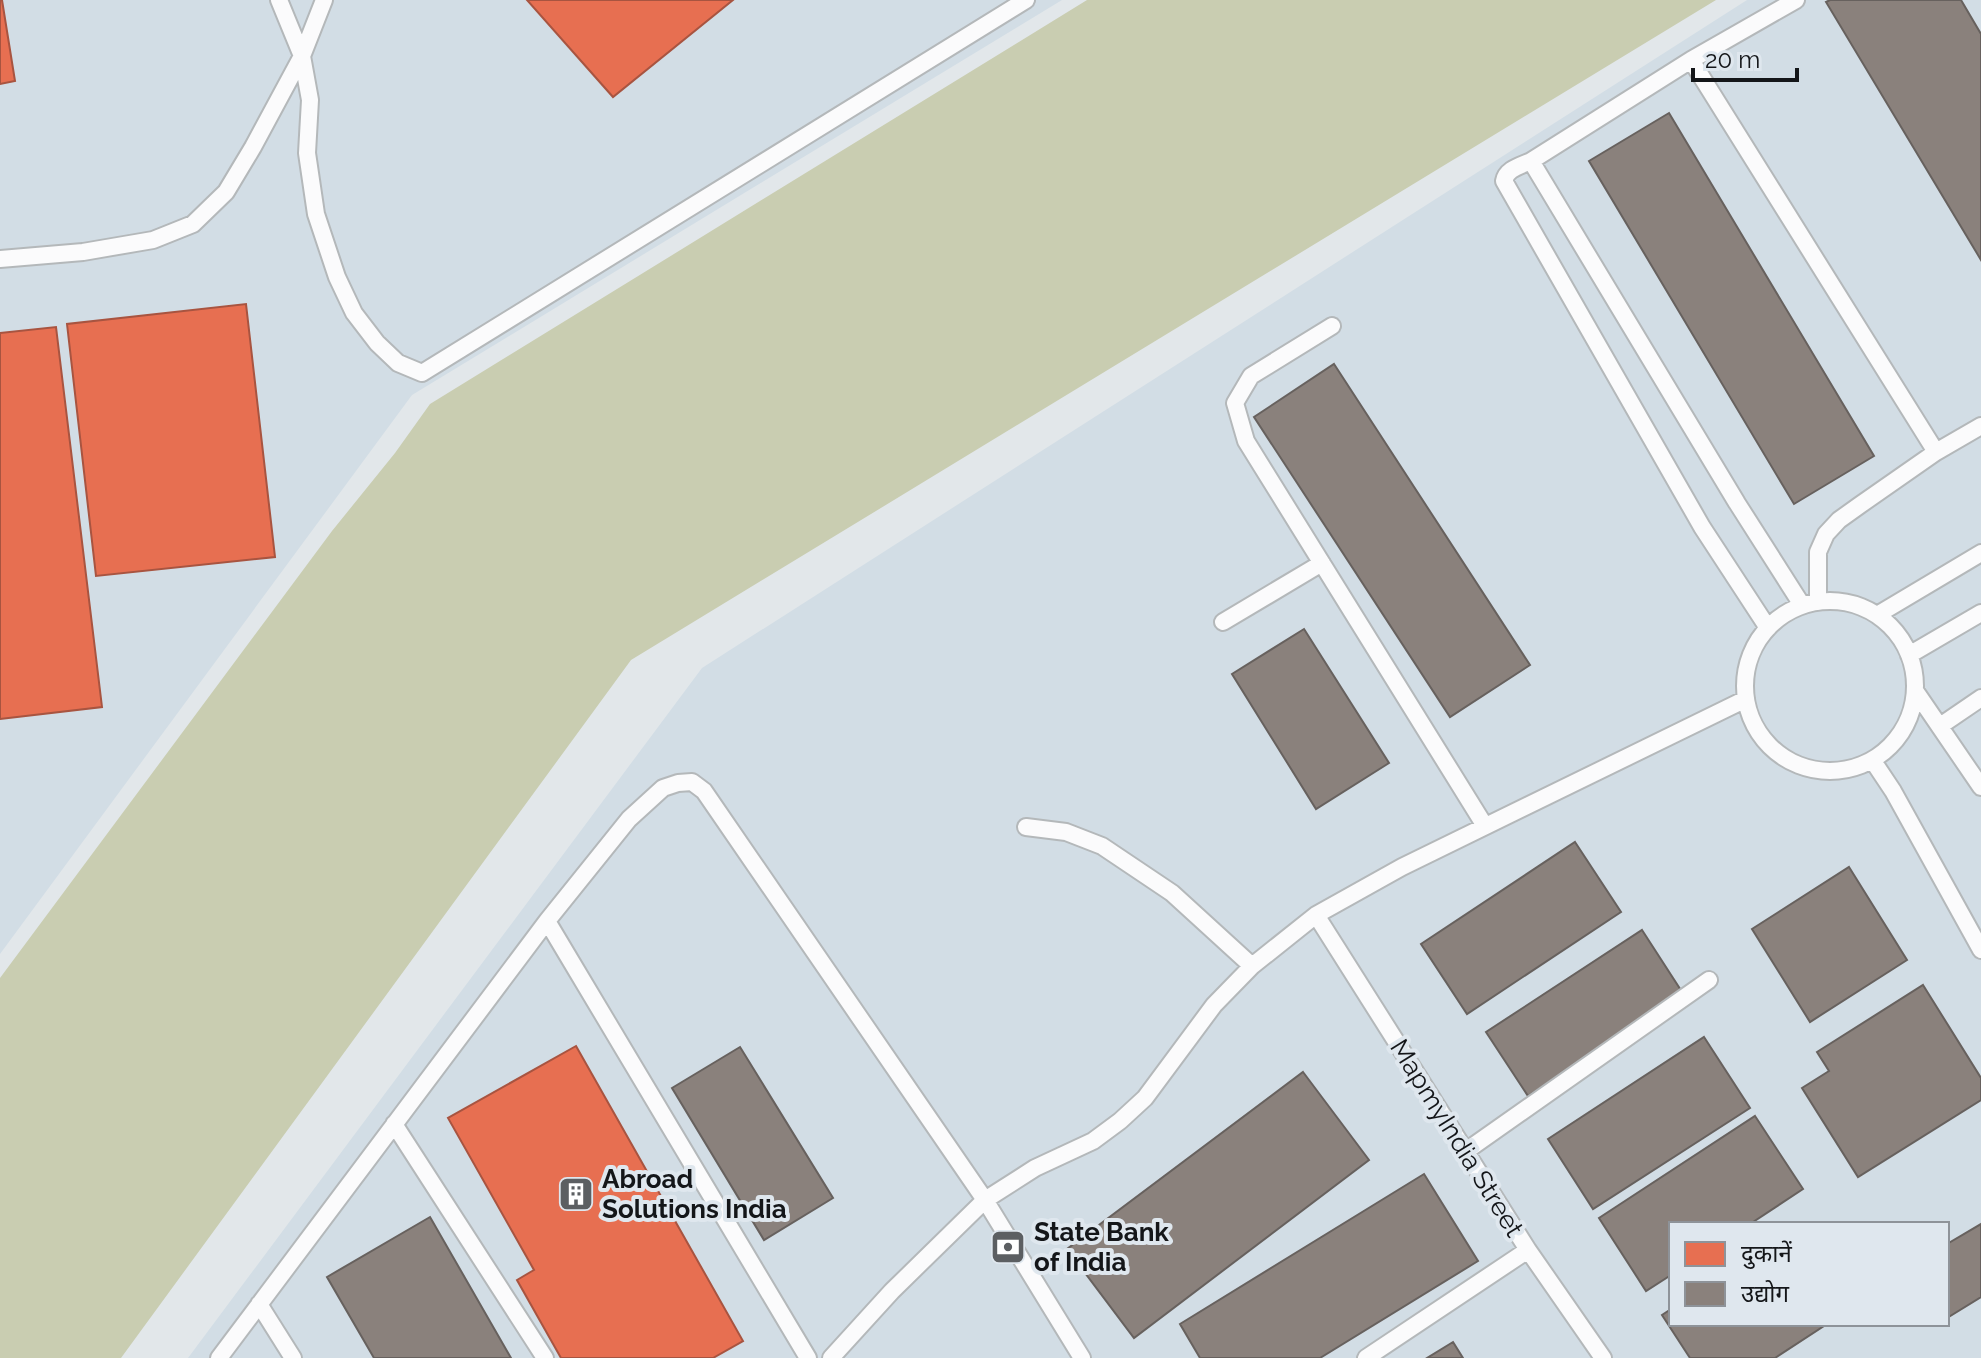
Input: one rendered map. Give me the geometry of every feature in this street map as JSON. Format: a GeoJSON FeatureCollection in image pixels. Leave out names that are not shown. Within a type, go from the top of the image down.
{"type":"FeatureCollection","features":[{"type":"Feature","properties":{"kind":"lane"},"geometry":{"type":"LineString","coordinates":[[279,0],[302,56],[310,100],[307,153],[316,214],[337,277],[354,313],[377,343],[398,363],[422,373],[1026,0]]}},
{"type":"Feature","properties":{"kind":"lane"},"geometry":{"type":"LineString","coordinates":[[0,259],[83,252],[153,240],[193,224],[226,192],[253,147],[302,56],[324,0]]}},
{"type":"Feature","properties":{"kind":"lane"},"geometry":{"type":"LineString","coordinates":[[1768,628],[1702,527],[1505,184],[1505,174],[1796,0]]}},
{"type":"Feature","properties":{"kind":"lane"},"geometry":{"type":"LineString","coordinates":[[1691,60],[1936,452]]}},
{"type":"Feature","properties":{"kind":"lane"},"geometry":{"type":"LineString","coordinates":[[1531,161],[1737,503],[1810,604]]}},
{"type":"Feature","properties":{"kind":"lane"},"geometry":{"type":"LineString","coordinates":[[1332,326],[1251,376],[1235,403],[1246,441],[1485,826]]}},
{"type":"Feature","properties":{"kind":"lane"},"geometry":{"type":"LineString","coordinates":[[1810,604],[1818,552],[1826,534],[1839,520],[1936,452],[1981,426]]}},
{"type":"Feature","properties":{"kind":"lane"},"geometry":{"type":"LineString","coordinates":[[1877,615],[1981,553]]}},
{"type":"Feature","properties":{"kind":"lane"},"geometry":{"type":"LineString","coordinates":[[1223,622],[1322,563]]}},
{"type":"Feature","properties":{"kind":"lane"},"geometry":{"type":"LineString","coordinates":[[1828,600],[1854,604],[1877,615],[1897,632],[1914,673],[1916,692],[1903,732],[1890,748],[1873,761],[1849,770],[1823,772],[1798,766],[1775,753],[1758,733],[1746,699],[1744,684],[1749,658],[1761,635],[1782,615],[1810,604],[1828,600]]}},
{"type":"Feature","properties":{"kind":"lane"},"geometry":{"type":"LineString","coordinates":[[1909,655],[1981,613]]}},
{"type":"Feature","properties":{"kind":"lane"},"geometry":{"type":"LineString","coordinates":[[1916,692],[1981,787]]}},
{"type":"Feature","properties":{"kind":"lane"},"geometry":{"type":"LineString","coordinates":[[1940,726],[1981,698]]}},
{"type":"Feature","properties":{"kind":"lane"},"geometry":{"type":"LineString","coordinates":[[831,1358],[892,1291],[985,1200],[1035,1168],[1093,1141],[1120,1121],[1145,1098],[1214,1005],[1252,966],[1316,915],[1402,867],[1746,699]]}},
{"type":"Feature","properties":{"kind":"lane"},"geometry":{"type":"LineString","coordinates":[[1873,761],[1893,791],[1981,950]]}},
{"type":"Feature","properties":{"kind":"lane"},"geometry":{"type":"LineString","coordinates":[[219,1358],[547,921],[629,819],[663,788],[692,782],[704,791],[985,1200],[1082,1358]]}},
{"type":"Feature","properties":{"kind":"lane"},"geometry":{"type":"LineString","coordinates":[[1026,827],[1066,832],[1102,846],[1172,893],[1252,966]]}},
{"type":"Feature","properties":{"kind":"lane","name":"MapmyIndia Street"},"geometry":{"type":"LineString","coordinates":[[1316,915],[1528,1250],[1603,1358]]}},
{"type":"Feature","properties":{"kind":"lane"},"geometry":{"type":"LineString","coordinates":[[547,921],[808,1358]]}},
{"type":"Feature","properties":{"kind":"lane"},"geometry":{"type":"LineString","coordinates":[[1466,1151],[1709,980]]}},
{"type":"Feature","properties":{"kind":"lane"},"geometry":{"type":"LineString","coordinates":[[394,1124],[545,1358]]}},
{"type":"Feature","properties":{"kind":"lane"},"geometry":{"type":"LineString","coordinates":[[1366,1358],[1528,1250]]}},
{"type":"Feature","properties":{"kind":"lane"},"geometry":{"type":"LineString","coordinates":[[259,1304],[293,1358]]}},
{"type":"Feature","properties":{"kind":"shaded area"},"geometry":{"type":"Polygon","coordinates":[[[0,0],[1062,0],[412,395],[0,954],[0,0]]]}},
{"type":"Feature","properties":{"kind":"shaded area"},"geometry":{"type":"Polygon","coordinates":[[[1747,0],[1981,0],[1981,1358],[188,1358],[702,668],[1747,0]]]}},
{"type":"Feature","properties":{"kind":"green space"},"geometry":{"type":"Polygon","coordinates":[[[1087,0],[1716,0],[631,660],[121,1358],[0,1358],[0,978],[430,404],[1087,0]]]}},
{"type":"Feature","properties":{"kind":"building: दुकानें"},"geometry":{"type":"Polygon","coordinates":[[[0,0],[15,81],[0,84],[0,0]]]}},
{"type":"Feature","properties":{"kind":"building: दुकानें"},"geometry":{"type":"Polygon","coordinates":[[[527,0],[733,0],[613,97],[527,0]]]}},
{"type":"Feature","properties":{"kind":"building: दुकानें"},"geometry":{"type":"Polygon","coordinates":[[[246,304],[275,557],[96,576],[67,324],[246,304]]]}},
{"type":"Feature","properties":{"kind":"building: दुकानें"},"geometry":{"type":"Polygon","coordinates":[[[56,327],[102,707],[0,719],[0,333],[56,327]]]}},
{"type":"Feature","properties":{"kind":"building: दुकानें","name":"Abroad Solutions India"},"geometry":{"type":"Polygon","coordinates":[[[576,1046],[743,1341],[713,1358],[561,1358],[517,1280],[534,1270],[448,1118],[576,1046]]]}},
{"type":"Feature","properties":{"kind":"building: उद्योग"},"geometry":{"type":"Polygon","coordinates":[[[1961,0],[1981,34],[1981,260],[1826,2],[1961,0]]]}},
{"type":"Feature","properties":{"kind":"building: उद्योग"},"geometry":{"type":"Polygon","coordinates":[[[1669,113],[1874,456],[1794,504],[1589,161],[1669,113]]]}},
{"type":"Feature","properties":{"kind":"building: उद्योग"},"geometry":{"type":"Polygon","coordinates":[[[1334,364],[1530,665],[1450,717],[1254,417],[1334,364]]]}},
{"type":"Feature","properties":{"kind":"building: उद्योग"},"geometry":{"type":"Polygon","coordinates":[[[1304,629],[1389,763],[1316,809],[1232,674],[1304,629]]]}},
{"type":"Feature","properties":{"kind":"building: उद्योग"},"geometry":{"type":"Polygon","coordinates":[[[1575,842],[1621,912],[1467,1014],[1421,944],[1575,842]]]}},
{"type":"Feature","properties":{"kind":"building: उद्योग"},"geometry":{"type":"Polygon","coordinates":[[[1849,867],[1907,960],[1810,1022],[1752,929],[1849,867]]]}},
{"type":"Feature","properties":{"kind":"building: उद्योग"},"geometry":{"type":"Polygon","coordinates":[[[1642,930],[1684,995],[1528,1096],[1486,1032],[1642,930]]]}},
{"type":"Feature","properties":{"kind":"building: उद्योग"},"geometry":{"type":"Polygon","coordinates":[[[1923,985],[1981,1078],[1981,1100],[1858,1177],[1802,1088],[1829,1071],[1817,1052],[1923,985]]]}},
{"type":"Feature","properties":{"kind":"building: उद्योग"},"geometry":{"type":"Polygon","coordinates":[[[1704,1037],[1750,1108],[1593,1209],[1548,1139],[1704,1037]]]}},
{"type":"Feature","properties":{"kind":"building: उद्योग"},"geometry":{"type":"Polygon","coordinates":[[[740,1047],[833,1198],[764,1240],[672,1088],[740,1047]]]}},
{"type":"Feature","properties":{"kind":"building: उद्योग"},"geometry":{"type":"Polygon","coordinates":[[[1303,1072],[1369,1160],[1134,1338],[1067,1249],[1303,1072]]]}},
{"type":"Feature","properties":{"kind":"building: उद्योग"},"geometry":{"type":"Polygon","coordinates":[[[1755,1116],[1803,1189],[1753,1222],[1669,1222],[1669,1276],[1646,1291],[1599,1218],[1755,1116]]]}},
{"type":"Feature","properties":{"kind":"building: उद्योग"},"geometry":{"type":"Polygon","coordinates":[[[1424,1174],[1478,1261],[1320,1358],[1200,1358],[1180,1324],[1424,1174]]]}},
{"type":"Feature","properties":{"kind":"building: उद्योग"},"geometry":{"type":"Polygon","coordinates":[[[430,1217],[511,1358],[374,1358],[327,1277],[430,1217]]]}},
{"type":"Feature","properties":{"kind":"building: उद्योग"},"geometry":{"type":"Polygon","coordinates":[[[1981,1224],[1981,1297],[1949,1317],[1949,1243],[1981,1224]]]}},
{"type":"Feature","properties":{"kind":"building: उद्योग"},"geometry":{"type":"Polygon","coordinates":[[[1669,1310],[1669,1326],[1662,1315],[1669,1310]]]}},
{"type":"Feature","properties":{"kind":"building: उद्योग"},"geometry":{"type":"Polygon","coordinates":[[[1669,1326],[1824,1326],[1775,1358],[1690,1358],[1669,1326]]]}},
{"type":"Feature","properties":{"kind":"building: उद्योग"},"geometry":{"type":"Polygon","coordinates":[[[1453,1342],[1463,1358],[1427,1358],[1453,1342]]]}},
{"type":"Feature","properties":{"kind":"place","name":"Abroad Solutions India"},"geometry":{"type":"Point","coordinates":[576,1194]}},
{"type":"Feature","properties":{"kind":"place","name":"State Bank of India"},"geometry":{"type":"Point","coordinates":[1008,1247]}}]}
